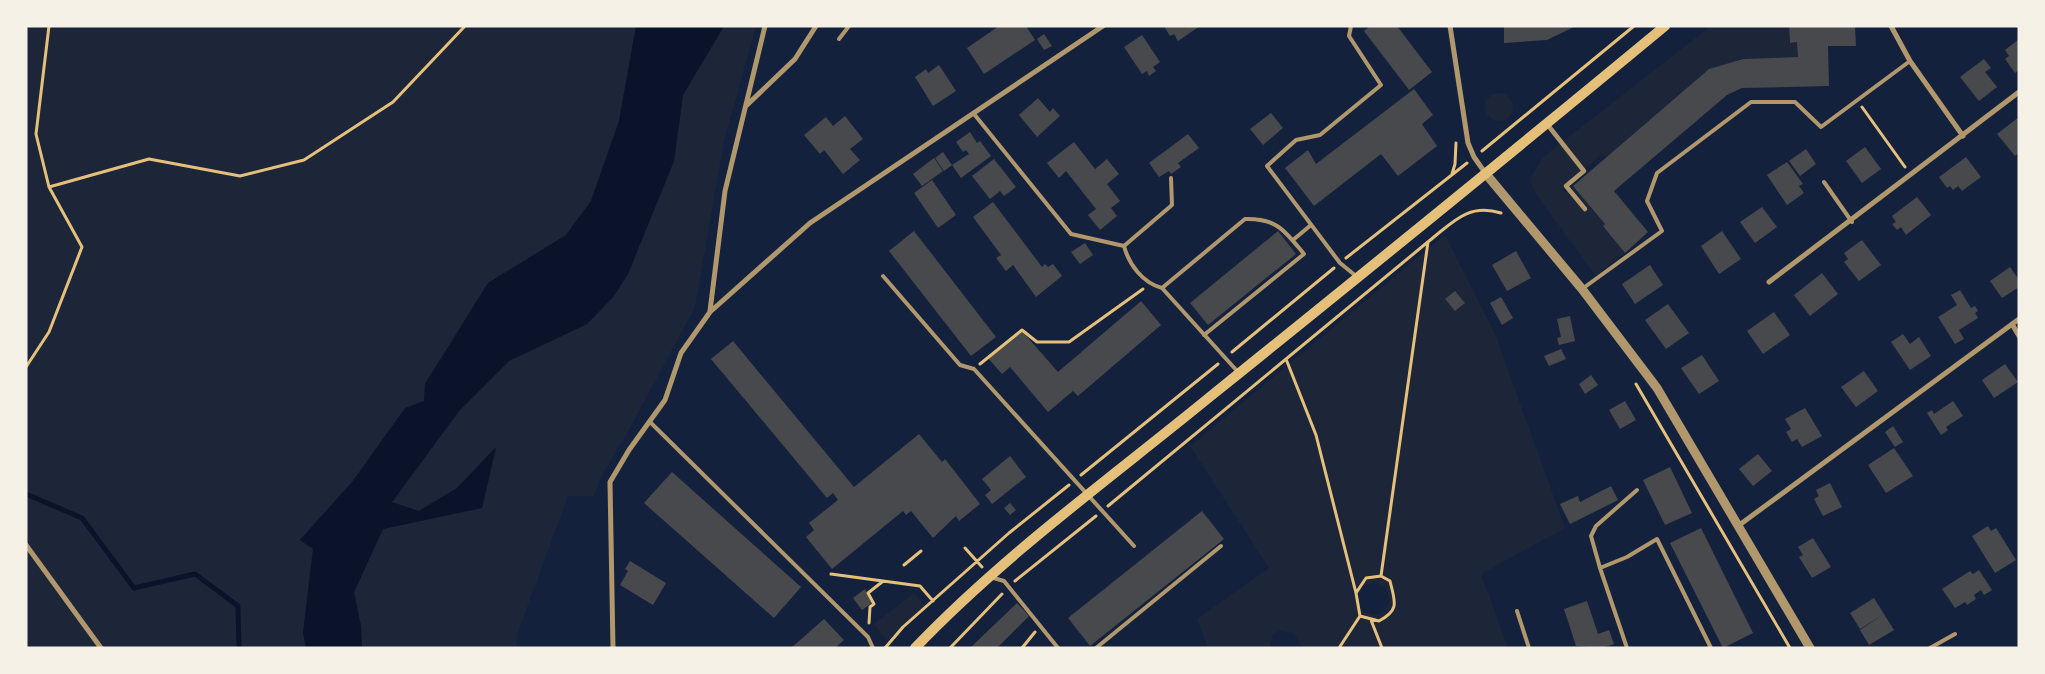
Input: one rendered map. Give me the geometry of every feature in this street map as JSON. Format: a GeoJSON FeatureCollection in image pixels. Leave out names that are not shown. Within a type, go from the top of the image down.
{"type":"FeatureCollection","features":[{"type":"Feature","properties":{"kind":"main road"},"geometry":{"type":"LineString","coordinates":[[915,648],[990,577],[1665,26]]}},
{"type":"Feature","properties":{"kind":"street"},"geometry":{"type":"LineString","coordinates":[[710,312],[725,191],[765,26]]}},
{"type":"Feature","properties":{"kind":"street"},"geometry":{"type":"LineString","coordinates":[[745,106],[796,60],[816,26]]}},
{"type":"Feature","properties":{"kind":"street"},"geometry":{"type":"LineString","coordinates":[[613,648],[610,482],[666,400],[681,353],[710,312],[810,223],[1103,26]]}},
{"type":"Feature","properties":{"kind":"street"},"geometry":{"type":"LineString","coordinates":[[1450,26],[1468,143],[1474,157],[1582,289],[1656,388],[1810,648]]}},
{"type":"Feature","properties":{"kind":"street"},"geometry":{"type":"LineString","coordinates":[[1891,26],[1910,61],[1963,136]]}},
{"type":"Feature","properties":{"kind":"street"},"geometry":{"type":"LineString","coordinates":[[1769,282],[1852,222],[2019,92]]}},
{"type":"Feature","properties":{"kind":"street"},"geometry":{"type":"LineString","coordinates":[[1547,124],[1584,172],[1566,186],[1585,209]]}},
{"type":"Feature","properties":{"kind":"street"},"geometry":{"type":"LineString","coordinates":[[1738,526],[2019,319]]}},
{"type":"Feature","properties":{"kind":"street"},"geometry":{"type":"LineString","coordinates":[[2012,324],[2019,336]]}},
{"type":"Feature","properties":{"kind":"street"},"geometry":{"type":"LineString","coordinates":[[26,544],[101,648]]}},
{"type":"Feature","properties":{"kind":"lane"},"geometry":{"type":"LineString","coordinates":[[839,39],[848,26]]}},
{"type":"Feature","properties":{"kind":"lane"},"geometry":{"type":"LineString","coordinates":[[1351,26],[1349,36],[1381,85],[1320,135],[1296,140],[1267,166],[1340,264],[1358,278]]}},
{"type":"Feature","properties":{"kind":"lane"},"geometry":{"type":"LineString","coordinates":[[1582,289],[1662,231],[1647,201],[1657,173],[1751,102],[1795,102],[1821,127],[1858,102],[1910,61]]}},
{"type":"Feature","properties":{"kind":"lane"},"geometry":{"type":"LineString","coordinates":[[974,114],[1071,234],[1124,246]]}},
{"type":"Feature","properties":{"kind":"lane"},"geometry":{"type":"LineString","coordinates":[[1124,246],[1172,205],[1171,178]]}},
{"type":"Feature","properties":{"kind":"lane"},"geometry":{"type":"LineString","coordinates":[[1824,182],[1852,222]]}},
{"type":"Feature","properties":{"kind":"lane"},"geometry":{"type":"LineString","coordinates":[[1162,288],[1245,219],[1259,219],[1283,228],[1304,254],[1204,335]]}},
{"type":"Feature","properties":{"kind":"lane"},"geometry":{"type":"LineString","coordinates":[[1293,240],[1312,225]]}},
{"type":"Feature","properties":{"kind":"lane"},"geometry":{"type":"LineString","coordinates":[[1124,246],[1128,259],[1150,285],[1162,288],[1240,373]]}},
{"type":"Feature","properties":{"kind":"lane"},"geometry":{"type":"LineString","coordinates":[[883,276],[960,365],[974,369],[1134,546]]}},
{"type":"Feature","properties":{"kind":"lane"},"geometry":{"type":"LineString","coordinates":[[650,422],[868,637],[873,648]]}},
{"type":"Feature","properties":{"kind":"lane"},"geometry":{"type":"LineString","coordinates":[[1627,648],[1591,536],[1596,526],[1637,490]]}},
{"type":"Feature","properties":{"kind":"lane"},"geometry":{"type":"LineString","coordinates":[[1600,568],[1627,557],[1657,539],[1711,648]]}},
{"type":"Feature","properties":{"kind":"lane"},"geometry":{"type":"LineString","coordinates":[[1096,648],[1221,546]]}},
{"type":"Feature","properties":{"kind":"lane"},"geometry":{"type":"LineString","coordinates":[[990,577],[1004,581],[1009,586],[1058,648]]}},
{"type":"Feature","properties":{"kind":"lane"},"geometry":{"type":"LineString","coordinates":[[1517,611],[1529,648]]}},
{"type":"Feature","properties":{"kind":"lane"},"geometry":{"type":"LineString","coordinates":[[1930,648],[1955,634]]}},
{"type":"Feature","properties":{"kind":"path"},"geometry":{"type":"LineString","coordinates":[[26,367],[49,332],[82,247],[49,187],[36,134],[42,62],[49,26]]}},
{"type":"Feature","properties":{"kind":"path"},"geometry":{"type":"LineString","coordinates":[[49,187],[149,159],[240,176],[304,160],[393,102],[465,26]]}},
{"type":"Feature","properties":{"kind":"path"},"geometry":{"type":"LineString","coordinates":[[885,648],[903,627],[1009,533],[1634,26]]}},
{"type":"Feature","properties":{"kind":"path"},"geometry":{"type":"LineString","coordinates":[[1858,102],[1911,176]]}},
{"type":"Feature","properties":{"kind":"path"},"geometry":{"type":"LineString","coordinates":[[950,648],[1009,586],[1429,241],[1468,212],[1488,209],[1504,214]]}},
{"type":"Feature","properties":{"kind":"path"},"geometry":{"type":"LineString","coordinates":[[1381,576],[1429,241]]}},
{"type":"Feature","properties":{"kind":"path"},"geometry":{"type":"LineString","coordinates":[[974,369],[1022,330],[1037,342],[1070,342],[1144,289]]}},
{"type":"Feature","properties":{"kind":"path"},"geometry":{"type":"LineString","coordinates":[[1286,359],[1316,435],[1356,593],[1360,616],[1339,648]]}},
{"type":"Feature","properties":{"kind":"path"},"geometry":{"type":"LineString","coordinates":[[1634,380],[1790,648]]}},
{"type":"Feature","properties":{"kind":"path"},"geometry":{"type":"LineString","coordinates":[[965,548],[990,577]]}},
{"type":"Feature","properties":{"kind":"path"},"geometry":{"type":"LineString","coordinates":[[904,565],[921,551]]}},
{"type":"Feature","properties":{"kind":"path"},"geometry":{"type":"LineString","coordinates":[[831,574],[920,586],[933,601]]}},
{"type":"Feature","properties":{"kind":"path"},"geometry":{"type":"LineString","coordinates":[[1356,593],[1366,578],[1381,576],[1390,581],[1395,604],[1390,615],[1379,621],[1360,616]]}},
{"type":"Feature","properties":{"kind":"path"},"geometry":{"type":"LineString","coordinates":[[868,637],[870,607],[874,604],[868,593],[882,582]]}},
{"type":"Feature","properties":{"kind":"path"},"geometry":{"type":"LineString","coordinates":[[1371,619],[1382,648]]}},
{"type":"Feature","properties":{"kind":"path"},"geometry":{"type":"LineString","coordinates":[[1022,648],[1040,626]]}},
{"type":"Feature","properties":{"kind":"shaded area"},"geometry":{"type":"Polygon","coordinates":[[[26,26],[636,26],[619,121],[591,201],[566,235],[488,283],[425,384],[424,401],[300,540],[313,549],[303,633],[306,648],[26,648],[26,26]]]}},
{"type":"Feature","properties":{"kind":"shaded area"},"geometry":{"type":"Polygon","coordinates":[[[636,26],[724,26],[683,95],[674,161],[628,274],[614,296],[587,324],[509,361],[459,411],[392,502],[419,511],[457,488],[496,447],[482,508],[383,529],[354,592],[361,626],[362,648],[306,648],[303,633],[313,549],[300,540],[352,482],[405,408],[424,401],[425,384],[488,283],[566,235],[591,201],[619,121],[636,26]]]}},
{"type":"Feature","properties":{"kind":"shaded area"},"geometry":{"type":"Polygon","coordinates":[[[724,26],[756,26],[724,141],[695,307],[630,428],[601,477],[594,496],[568,496],[518,632],[516,648],[362,648],[361,626],[354,592],[383,529],[482,507],[496,449],[457,488],[418,511],[392,503],[459,411],[509,361],[587,324],[614,296],[628,274],[674,161],[683,95],[724,26]]]}},
{"type":"Feature","properties":{"kind":"shaded area"},"geometry":{"type":"Polygon","coordinates":[[[1711,26],[1789,26],[1790,43],[1797,42],[1798,57],[1743,59],[1709,69],[1606,158],[1602,154],[1562,189],[1566,193],[1573,186],[1605,224],[1603,226],[1625,253],[1595,275],[1536,194],[1530,179],[1543,157],[1711,26]]]}},
{"type":"Feature","properties":{"kind":"shaded area"},"geometry":{"type":"Polygon","coordinates":[[[1499,93],[1509,97],[1513,107],[1509,117],[1499,121],[1489,117],[1485,107],[1489,97],[1499,93]]]}},
{"type":"Feature","properties":{"kind":"shaded area"},"geometry":{"type":"Polygon","coordinates":[[[1445,235],[1495,334],[1565,528],[1481,574],[1508,648],[1302,648],[1294,633],[1279,631],[1273,634],[1270,648],[1208,648],[1197,619],[1269,568],[1190,446],[1445,235]],[[1375,582],[1363,586],[1357,598],[1361,610],[1373,615],[1385,611],[1390,600],[1386,588],[1375,582]]]}},
{"type":"Feature","properties":{"kind":"shaded area"},"geometry":{"type":"Polygon","coordinates":[[[914,593],[925,606],[887,641],[874,624],[914,593]]]}},
{"type":"Feature","properties":{"kind":"building"},"geometry":{"type":"Polygon","coordinates":[[[999,26],[1026,26],[1035,40],[984,74],[967,48],[999,26]]]}},
{"type":"Feature","properties":{"kind":"building"},"geometry":{"type":"Polygon","coordinates":[[[1168,26],[1200,26],[1178,41],[1174,34],[1170,36],[1165,28],[1168,26]]]}},
{"type":"Feature","properties":{"kind":"building"},"geometry":{"type":"Polygon","coordinates":[[[1370,26],[1397,26],[1432,72],[1409,90],[1364,31],[1370,26]]]}},
{"type":"Feature","properties":{"kind":"building"},"geometry":{"type":"Polygon","coordinates":[[[1504,26],[1576,26],[1547,40],[1504,43],[1504,26]]]}},
{"type":"Feature","properties":{"kind":"building"},"geometry":{"type":"Polygon","coordinates":[[[1789,26],[1855,26],[1856,46],[1828,46],[1829,86],[1742,88],[1727,95],[1614,191],[1648,232],[1625,253],[1603,226],[1605,224],[1573,186],[1709,69],[1743,59],[1798,57],[1797,42],[1790,43],[1789,26]]]}},
{"type":"Feature","properties":{"kind":"building"},"geometry":{"type":"Polygon","coordinates":[[[1044,34],[1052,46],[1044,50],[1037,39],[1044,34]]]}},
{"type":"Feature","properties":{"kind":"building"},"geometry":{"type":"Polygon","coordinates":[[[1142,35],[1160,62],[1153,67],[1156,71],[1149,76],[1147,71],[1142,74],[1124,47],[1142,35]]]}},
{"type":"Feature","properties":{"kind":"building"},"geometry":{"type":"Polygon","coordinates":[[[2019,39],[2019,70],[2015,73],[2005,59],[2009,56],[2005,50],[2019,39]]]}},
{"type":"Feature","properties":{"kind":"building"},"geometry":{"type":"Polygon","coordinates":[[[1984,59],[1991,68],[1985,72],[1997,87],[1979,101],[1960,77],[1984,59]]]}},
{"type":"Feature","properties":{"kind":"building"},"geometry":{"type":"Polygon","coordinates":[[[939,65],[956,91],[933,106],[915,77],[926,69],[928,73],[939,65]]]}},
{"type":"Feature","properties":{"kind":"building"},"geometry":{"type":"Polygon","coordinates":[[[1414,89],[1433,115],[1422,124],[1437,146],[1398,176],[1381,154],[1314,206],[1285,168],[1308,150],[1316,164],[1414,89]]]}},
{"type":"Feature","properties":{"kind":"building"},"geometry":{"type":"Polygon","coordinates":[[[1038,98],[1050,112],[1053,108],[1060,116],[1037,137],[1019,115],[1038,98]]]}},
{"type":"Feature","properties":{"kind":"building"},"geometry":{"type":"Polygon","coordinates":[[[1271,113],[1283,128],[1263,145],[1250,129],[1271,113]]]}},
{"type":"Feature","properties":{"kind":"building"},"geometry":{"type":"Polygon","coordinates":[[[845,116],[863,139],[850,149],[860,160],[843,174],[824,150],[820,154],[804,135],[826,117],[833,126],[845,116]]]}},
{"type":"Feature","properties":{"kind":"building"},"geometry":{"type":"Polygon","coordinates":[[[2019,117],[2019,153],[2015,156],[1997,134],[2019,117]]]}},
{"type":"Feature","properties":{"kind":"building"},"geometry":{"type":"Polygon","coordinates":[[[970,132],[977,143],[980,141],[991,156],[961,178],[952,165],[969,154],[966,150],[963,152],[956,142],[970,132]]]}},
{"type":"Feature","properties":{"kind":"building"},"geometry":{"type":"Polygon","coordinates":[[[1188,134],[1199,148],[1178,163],[1181,167],[1171,174],[1169,171],[1159,177],[1149,163],[1188,134]]]}},
{"type":"Feature","properties":{"kind":"building"},"geometry":{"type":"Polygon","coordinates":[[[1074,142],[1095,169],[1107,159],[1119,174],[1107,184],[1120,201],[1111,208],[1117,216],[1100,230],[1088,215],[1096,209],[1066,171],[1059,178],[1047,163],[1074,142]]]}},
{"type":"Feature","properties":{"kind":"building"},"geometry":{"type":"Polygon","coordinates":[[[1865,147],[1881,169],[1862,183],[1846,161],[1865,147]]]}},
{"type":"Feature","properties":{"kind":"building"},"geometry":{"type":"Polygon","coordinates":[[[1806,149],[1816,164],[1800,176],[1789,161],[1806,149]]]}},
{"type":"Feature","properties":{"kind":"building"},"geometry":{"type":"Polygon","coordinates":[[[943,152],[952,165],[944,171],[935,158],[943,152]]]}},
{"type":"Feature","properties":{"kind":"building"},"geometry":{"type":"Polygon","coordinates":[[[1966,157],[1981,177],[1962,191],[1958,186],[1953,190],[1950,186],[1947,188],[1939,177],[1966,157]]]}},
{"type":"Feature","properties":{"kind":"building"},"geometry":{"type":"Polygon","coordinates":[[[934,158],[943,171],[922,186],[913,174],[934,158]]]}},
{"type":"Feature","properties":{"kind":"building"},"geometry":{"type":"Polygon","coordinates":[[[994,159],[1016,187],[1004,196],[1000,191],[990,199],[972,176],[994,159]]]}},
{"type":"Feature","properties":{"kind":"building"},"geometry":{"type":"Polygon","coordinates":[[[1787,162],[1803,184],[1799,186],[1804,193],[1787,205],[1767,175],[1787,162]]]}},
{"type":"Feature","properties":{"kind":"building"},"geometry":{"type":"Polygon","coordinates":[[[932,180],[956,215],[938,228],[914,193],[932,180]]]}},
{"type":"Feature","properties":{"kind":"building"},"geometry":{"type":"Polygon","coordinates":[[[1917,197],[1931,215],[1906,235],[1901,227],[1897,230],[1892,224],[1896,222],[1892,216],[1917,197]]]}},
{"type":"Feature","properties":{"kind":"building"},"geometry":{"type":"Polygon","coordinates":[[[993,202],[1042,267],[1045,264],[1048,267],[1053,264],[1062,276],[1036,297],[1013,265],[1006,271],[996,258],[1001,255],[973,217],[993,202]]]}},
{"type":"Feature","properties":{"kind":"building"},"geometry":{"type":"Polygon","coordinates":[[[1762,207],[1777,227],[1755,243],[1740,222],[1762,207]]]}},
{"type":"Feature","properties":{"kind":"building"},"geometry":{"type":"Polygon","coordinates":[[[914,231],[996,337],[971,356],[889,251],[914,231]]]}},
{"type":"Feature","properties":{"kind":"building"},"geometry":{"type":"Polygon","coordinates":[[[1278,231],[1296,254],[1208,325],[1190,303],[1278,231]]]}},
{"type":"Feature","properties":{"kind":"building"},"geometry":{"type":"Polygon","coordinates":[[[1722,231],[1741,259],[1719,274],[1701,246],[1722,231]]]}},
{"type":"Feature","properties":{"kind":"building"},"geometry":{"type":"Polygon","coordinates":[[[1862,240],[1881,265],[1859,281],[1844,262],[1848,259],[1844,253],[1862,240]]]}},
{"type":"Feature","properties":{"kind":"building"},"geometry":{"type":"Polygon","coordinates":[[[1085,243],[1093,255],[1080,264],[1071,252],[1085,243]]]}},
{"type":"Feature","properties":{"kind":"building"},"geometry":{"type":"Polygon","coordinates":[[[1516,251],[1531,278],[1507,291],[1492,265],[1516,251]]]}},
{"type":"Feature","properties":{"kind":"building"},"geometry":{"type":"Polygon","coordinates":[[[1650,265],[1663,285],[1635,304],[1622,284],[1650,265]]]}},
{"type":"Feature","properties":{"kind":"building"},"geometry":{"type":"Polygon","coordinates":[[[2010,267],[2019,280],[2019,287],[2002,298],[1990,281],[2010,267]]]}},
{"type":"Feature","properties":{"kind":"building"},"geometry":{"type":"Polygon","coordinates":[[[1822,273],[1838,294],[1810,316],[1794,295],[1822,273]]]}},
{"type":"Feature","properties":{"kind":"building"},"geometry":{"type":"Polygon","coordinates":[[[1960,290],[1971,308],[1975,306],[1978,311],[1975,313],[1978,318],[1959,330],[1964,339],[1955,344],[1938,317],[1957,305],[1951,295],[1960,290]]]}},
{"type":"Feature","properties":{"kind":"building"},"geometry":{"type":"Polygon","coordinates":[[[1455,291],[1465,303],[1455,311],[1445,299],[1455,291]]]}},
{"type":"Feature","properties":{"kind":"building"},"geometry":{"type":"Polygon","coordinates":[[[1501,297],[1513,318],[1502,325],[1490,303],[1501,297]]]}},
{"type":"Feature","properties":{"kind":"building"},"geometry":{"type":"Polygon","coordinates":[[[1141,301],[1161,325],[1078,396],[1073,391],[1048,412],[1010,367],[1002,374],[988,358],[1022,331],[1058,372],[1141,301]]]}},
{"type":"Feature","properties":{"kind":"building"},"geometry":{"type":"Polygon","coordinates":[[[1668,304],[1689,333],[1666,349],[1645,320],[1668,304]]]}},
{"type":"Feature","properties":{"kind":"building"},"geometry":{"type":"Polygon","coordinates":[[[1774,312],[1790,335],[1763,354],[1747,331],[1774,312]]]}},
{"type":"Feature","properties":{"kind":"building"},"geometry":{"type":"Polygon","coordinates":[[[1570,316],[1575,341],[1559,345],[1557,338],[1561,337],[1557,319],[1570,316]]]}},
{"type":"Feature","properties":{"kind":"building"},"geometry":{"type":"Polygon","coordinates":[[[1903,334],[1910,344],[1919,337],[1931,356],[1910,370],[1891,342],[1903,334]]]}},
{"type":"Feature","properties":{"kind":"building"},"geometry":{"type":"Polygon","coordinates":[[[733,341],[854,487],[919,434],[942,462],[945,459],[980,504],[959,521],[956,516],[933,538],[911,511],[906,515],[903,511],[832,569],[806,537],[814,530],[809,523],[838,500],[833,493],[827,498],[711,359],[733,341]]]}},
{"type":"Feature","properties":{"kind":"building"},"geometry":{"type":"Polygon","coordinates":[[[1561,349],[1566,359],[1549,366],[1544,356],[1561,349]]]}},
{"type":"Feature","properties":{"kind":"building"},"geometry":{"type":"Polygon","coordinates":[[[1702,355],[1719,381],[1699,394],[1681,368],[1702,355]]]}},
{"type":"Feature","properties":{"kind":"building"},"geometry":{"type":"Polygon","coordinates":[[[2005,364],[2018,382],[1994,398],[1982,380],[2005,364]]]}},
{"type":"Feature","properties":{"kind":"building"},"geometry":{"type":"Polygon","coordinates":[[[1864,371],[1878,391],[1856,407],[1841,387],[1864,371]]]}},
{"type":"Feature","properties":{"kind":"building"},"geometry":{"type":"Polygon","coordinates":[[[1591,375],[1598,385],[1585,394],[1579,384],[1591,375]]]}},
{"type":"Feature","properties":{"kind":"building"},"geometry":{"type":"Polygon","coordinates":[[[1625,401],[1636,420],[1620,429],[1609,410],[1625,401]]]}},
{"type":"Feature","properties":{"kind":"building"},"geometry":{"type":"Polygon","coordinates":[[[1953,401],[1963,416],[1946,427],[1948,430],[1941,435],[1927,413],[1932,410],[1934,414],[1953,401]]]}},
{"type":"Feature","properties":{"kind":"building"},"geometry":{"type":"Polygon","coordinates":[[[1805,408],[1822,436],[1802,447],[1797,439],[1792,442],[1786,432],[1791,429],[1785,419],[1805,408]]]}},
{"type":"Feature","properties":{"kind":"building"},"geometry":{"type":"Polygon","coordinates":[[[1893,426],[1903,442],[1895,447],[1885,432],[1893,426]]]}},
{"type":"Feature","properties":{"kind":"building"},"geometry":{"type":"Polygon","coordinates":[[[1894,448],[1913,476],[1886,493],[1868,465],[1894,448]]]}},
{"type":"Feature","properties":{"kind":"building"},"geometry":{"type":"Polygon","coordinates":[[[1758,454],[1772,471],[1753,486],[1739,469],[1758,454]]]}},
{"type":"Feature","properties":{"kind":"building"},"geometry":{"type":"Polygon","coordinates":[[[1010,456],[1026,477],[992,504],[985,495],[991,490],[982,479],[1010,456]]]}},
{"type":"Feature","properties":{"kind":"building"},"geometry":{"type":"Polygon","coordinates":[[[1670,467],[1692,513],[1665,525],[1643,480],[1670,467]]]}},
{"type":"Feature","properties":{"kind":"building"},"geometry":{"type":"Polygon","coordinates":[[[672,472],[801,587],[774,618],[644,503],[672,472]]]}},
{"type":"Feature","properties":{"kind":"building"},"geometry":{"type":"Polygon","coordinates":[[[1830,483],[1842,507],[1823,516],[1814,499],[1819,496],[1816,490],[1830,483]]]}},
{"type":"Feature","properties":{"kind":"building"},"geometry":{"type":"Polygon","coordinates":[[[1611,486],[1618,500],[1570,524],[1560,504],[1578,496],[1580,502],[1611,486]]]}},
{"type":"Feature","properties":{"kind":"building"},"geometry":{"type":"Polygon","coordinates":[[[1010,503],[1016,510],[1010,515],[1004,508],[1010,503]]]}},
{"type":"Feature","properties":{"kind":"building"},"geometry":{"type":"Polygon","coordinates":[[[1202,511],[1224,539],[1090,646],[1068,618],[1202,511]]]}},
{"type":"Feature","properties":{"kind":"building"},"geometry":{"type":"Polygon","coordinates":[[[1988,526],[1991,531],[1996,528],[2016,560],[1995,573],[1972,536],[1988,526]]]}},
{"type":"Feature","properties":{"kind":"building"},"geometry":{"type":"Polygon","coordinates":[[[1701,528],[1753,633],[1723,648],[1670,543],[1701,528]]]}},
{"type":"Feature","properties":{"kind":"building"},"geometry":{"type":"Polygon","coordinates":[[[1813,538],[1831,567],[1812,578],[1799,557],[1803,555],[1798,547],[1813,538]]]}},
{"type":"Feature","properties":{"kind":"building"},"geometry":{"type":"Polygon","coordinates":[[[630,561],[666,583],[653,605],[620,585],[628,571],[625,569],[630,561]]]}},
{"type":"Feature","properties":{"kind":"building"},"geometry":{"type":"Polygon","coordinates":[[[1979,570],[1992,590],[1984,595],[1981,590],[1974,595],[1976,599],[1967,605],[1965,602],[1955,608],[1942,589],[1970,571],[1973,574],[1979,570]]]}},
{"type":"Feature","properties":{"kind":"building"},"geometry":{"type":"Polygon","coordinates":[[[865,589],[872,603],[862,610],[853,598],[865,589]]]}},
{"type":"Feature","properties":{"kind":"building"},"geometry":{"type":"Polygon","coordinates":[[[1874,598],[1894,630],[1869,645],[1860,630],[1882,615],[1860,629],[1850,613],[1874,598]]]}},
{"type":"Feature","properties":{"kind":"building"},"geometry":{"type":"Polygon","coordinates":[[[1587,601],[1598,634],[1609,630],[1614,644],[1602,648],[1576,646],[1564,609],[1587,601]]]}},
{"type":"Feature","properties":{"kind":"building"},"geometry":{"type":"Polygon","coordinates":[[[1017,603],[1029,616],[997,648],[970,648],[1017,603]]]}},
{"type":"Feature","properties":{"kind":"building"},"geometry":{"type":"Polygon","coordinates":[[[824,619],[844,640],[835,648],[791,648],[824,619]]]}},
{"type":"Feature","properties":{"kind":"waterway"},"geometry":{"type":"LineString","coordinates":[[26,494],[82,518],[134,588],[195,574],[238,606],[239,648]]}}]}
